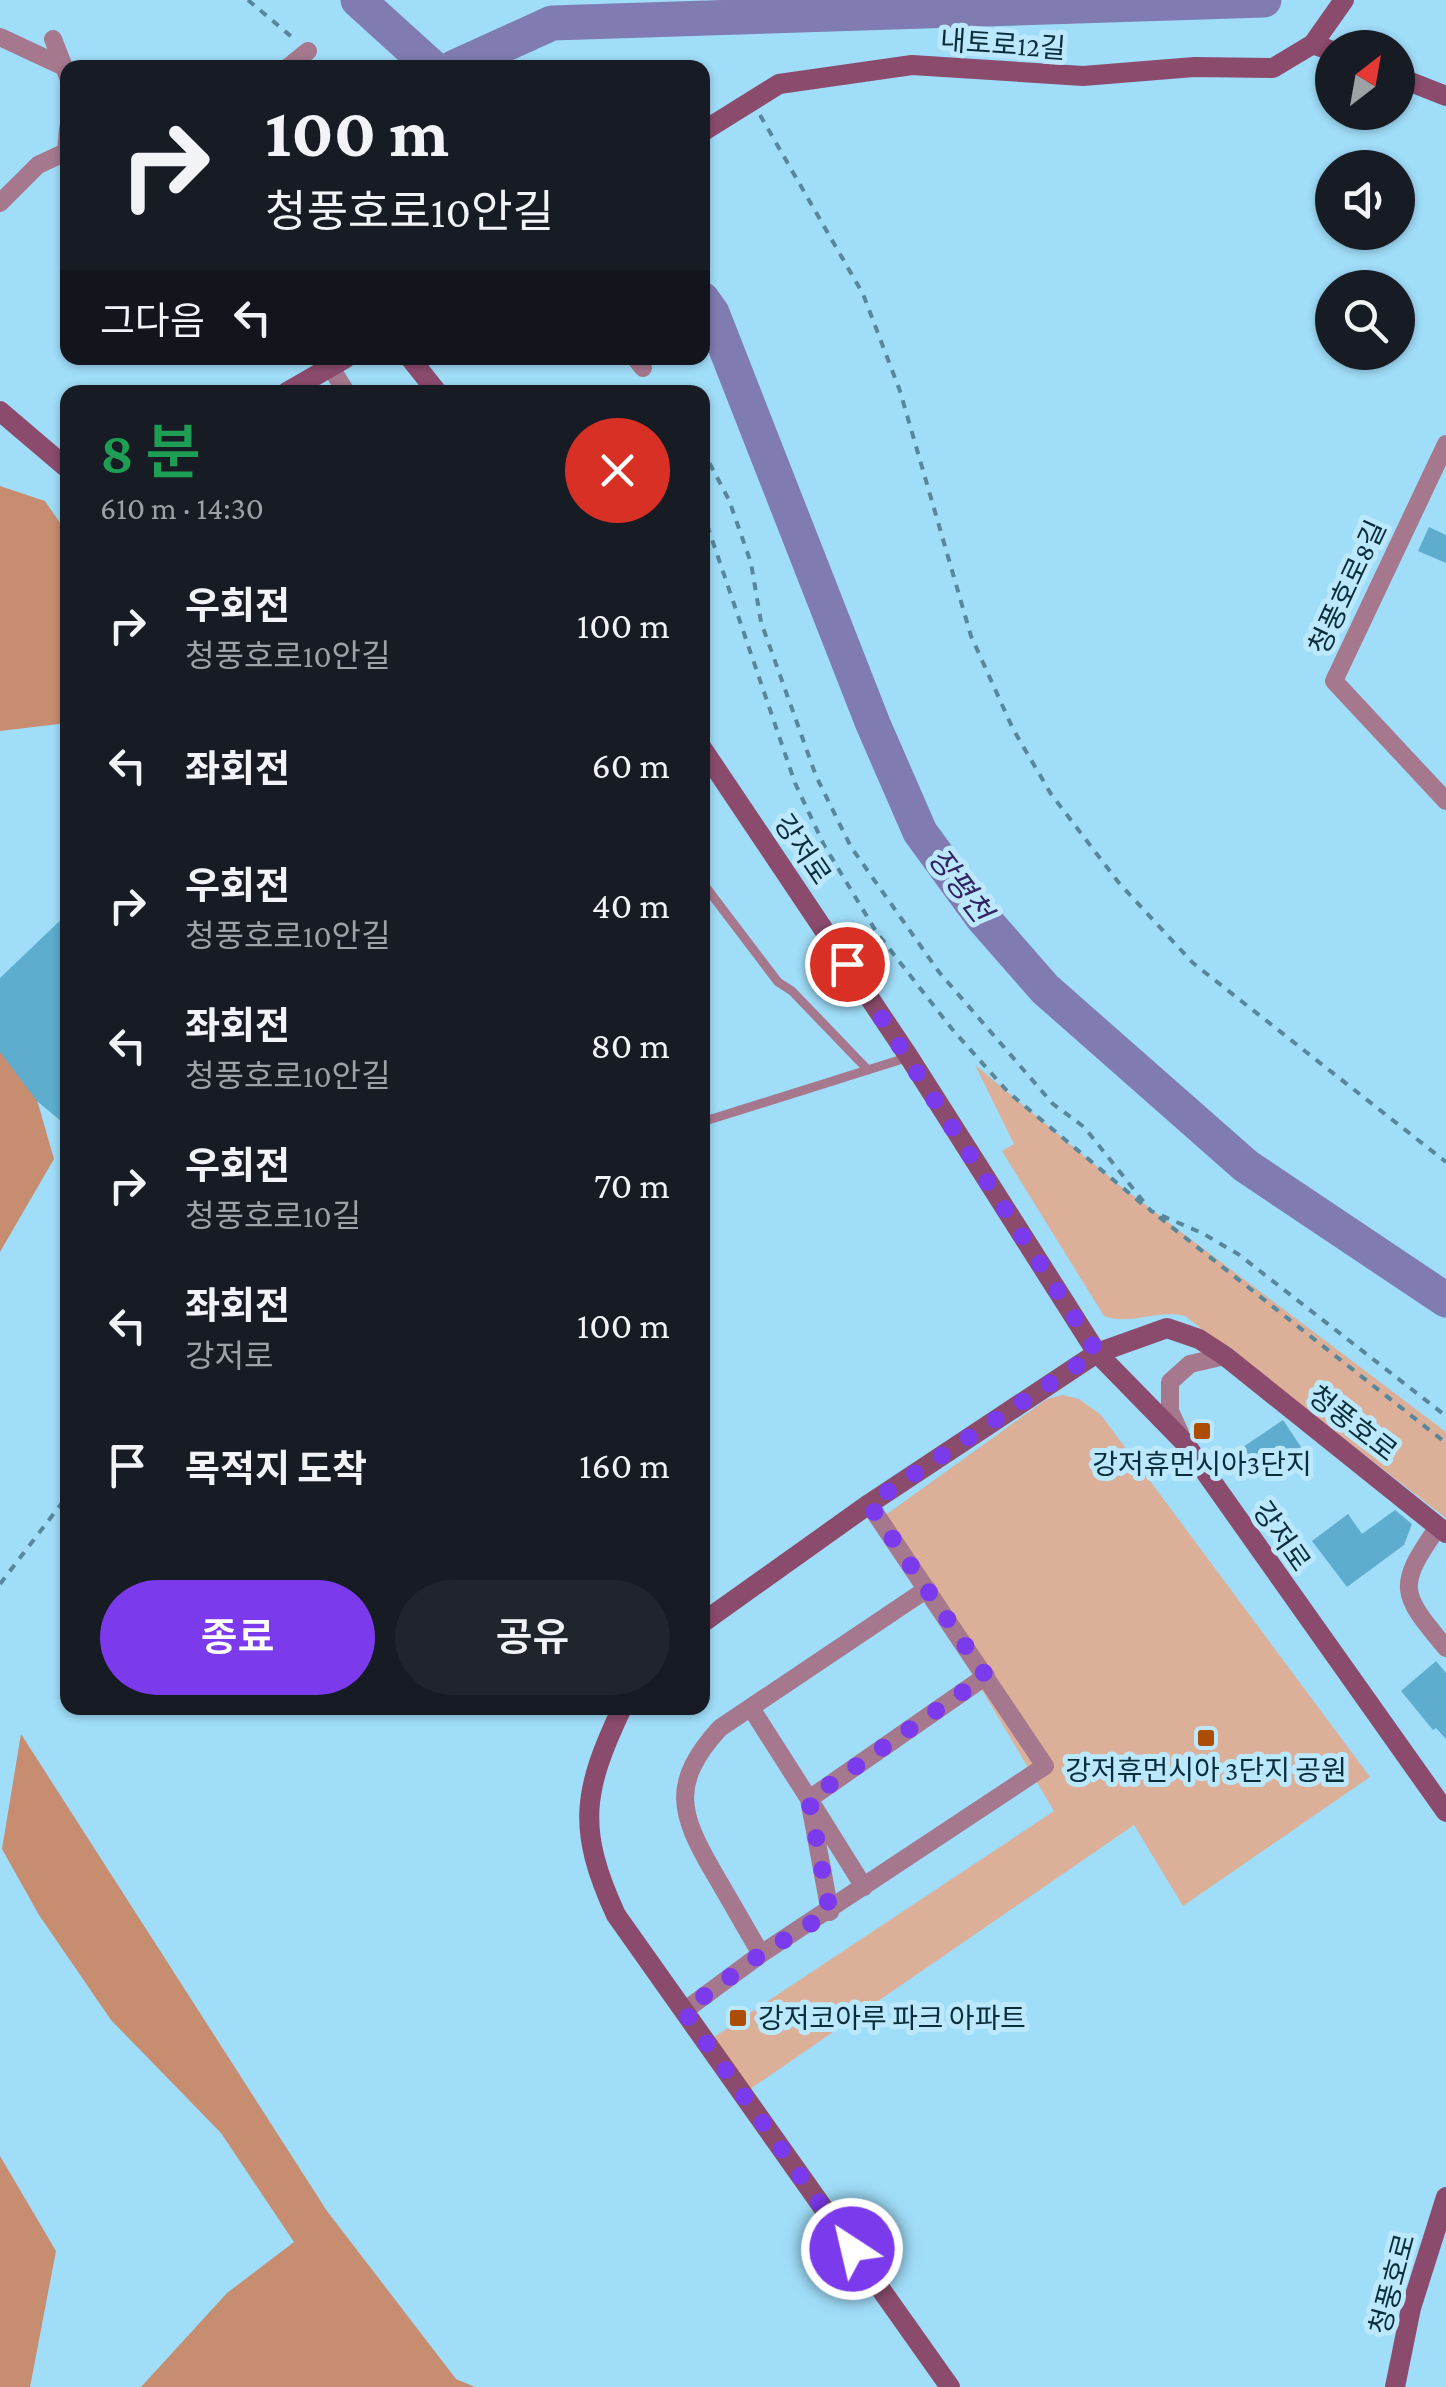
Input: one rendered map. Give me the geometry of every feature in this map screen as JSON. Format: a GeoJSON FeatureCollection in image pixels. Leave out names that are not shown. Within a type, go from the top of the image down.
{"type":"FeatureCollection","features":[{"type":"Feature","properties":{"kind":"street"},"geometry":{"type":"LineString","coordinates":[[1331,30],[1344,0]]}},
{"type":"Feature","properties":{"kind":"street"},"geometry":{"type":"LineString","coordinates":[[0,37],[60,69]]}},
{"type":"Feature","properties":{"kind":"street"},"geometry":{"type":"LineString","coordinates":[[53,39],[60,60]]}},
{"type":"Feature","properties":{"kind":"street","name":"내토로12길"},"geometry":{"type":"LineString","coordinates":[[710,127],[780,84],[912,65],[1082,76],[1194,67],[1273,68],[1315,50]]}},
{"type":"Feature","properties":{"kind":"street"},"geometry":{"type":"LineString","coordinates":[[297,60],[308,51]]}},
{"type":"Feature","properties":{"kind":"street"},"geometry":{"type":"LineString","coordinates":[[1415,84],[1446,96]]}},
{"type":"Feature","properties":{"kind":"street"},"geometry":{"type":"LineString","coordinates":[[0,203],[38,166],[60,155]]}},
{"type":"Feature","properties":{"kind":"street"},"geometry":{"type":"LineString","coordinates":[[298,385],[328,365]]}},
{"type":"Feature","properties":{"kind":"street"},"geometry":{"type":"LineString","coordinates":[[416,365],[431,385]]}},
{"type":"Feature","properties":{"kind":"street"},"geometry":{"type":"LineString","coordinates":[[0,411],[60,462]]}},
{"type":"Feature","properties":{"kind":"street","name":"청풍호로8길"},"geometry":{"type":"LineString","coordinates":[[1444,794],[1334,681],[1438,479],[1446,444]]}},
{"type":"Feature","properties":{"kind":"street","name":"강저로"},"geometry":{"type":"LineString","coordinates":[[710,760],[910,1057],[1097,1352],[1184,1442],[1443,1807],[1446,1827]]}},
{"type":"Feature","properties":{"kind":"street","name":"청풍호로"},"geometry":{"type":"LineString","coordinates":[[710,1617],[869,1504],[1097,1352],[1167,1328],[1182,1331],[1225,1356],[1442,1530]]}},
{"type":"Feature","properties":{"kind":"street"},"geometry":{"type":"LineString","coordinates":[[1184,1442],[1170,1411],[1170,1382],[1190,1364],[1225,1356]]}},
{"type":"Feature","properties":{"kind":"street"},"geometry":{"type":"LineString","coordinates":[[684,2011],[761,1954],[1046,1766],[869,1504]]}},
{"type":"Feature","properties":{"kind":"street"},"geometry":{"type":"LineString","coordinates":[[1442,1530],[1412,1567],[1408,1588],[1416,1613],[1446,1648]]}},
{"type":"Feature","properties":{"kind":"street"},"geometry":{"type":"LineString","coordinates":[[761,1954],[691,1834],[684,1809],[689,1771],[700,1750],[720,1728],[927,1588]]}},
{"type":"Feature","properties":{"kind":"street"},"geometry":{"type":"LineString","coordinates":[[809,1799],[986,1676]]}},
{"type":"Feature","properties":{"kind":"street"},"geometry":{"type":"LineString","coordinates":[[751,1708],[864,1887]]}},
{"type":"Feature","properties":{"kind":"street"},"geometry":{"type":"LineString","coordinates":[[619,1715],[600,1754],[590,1788],[588,1835],[597,1872],[616,1915],[950,2387]]}},
{"type":"Feature","properties":{"kind":"street"},"geometry":{"type":"LineString","coordinates":[[809,1799],[830,1912]]}},
{"type":"Feature","properties":{"kind":"street","name":"청풍호로"},"geometry":{"type":"LineString","coordinates":[[1395,2387],[1411,2308],[1446,2197]]}},
{"type":"Feature","properties":{"kind":"lane"},"geometry":{"type":"LineString","coordinates":[[710,893],[778,982],[792,990],[868,1070]]}},
{"type":"Feature","properties":{"kind":"lane"},"geometry":{"type":"LineString","coordinates":[[710,1119],[910,1057]]}},
{"type":"Feature","properties":{"kind":"path"},"geometry":{"type":"LineString","coordinates":[[248,0],[308,51]]}},
{"type":"Feature","properties":{"kind":"path"},"geometry":{"type":"LineString","coordinates":[[745,106],[863,294],[900,391],[971,636],[1013,729],[1051,794],[1119,883],[1192,963],[1446,1162]]}},
{"type":"Feature","properties":{"kind":"path"},"geometry":{"type":"LineString","coordinates":[[710,460],[734,516],[750,564],[762,622],[816,776],[851,847],[939,972],[1053,1104],[1084,1127],[1152,1211],[1238,1254],[1446,1416]]}},
{"type":"Feature","properties":{"kind":"path"},"geometry":{"type":"LineString","coordinates":[[710,533],[795,783],[824,846],[877,933],[952,1029],[1008,1092],[1446,1443]]}},
{"type":"Feature","properties":{"kind":"path"},"geometry":{"type":"LineString","coordinates":[[0,1584],[60,1505]]}},
{"type":"Feature","properties":{"kind":"shaded area"},"geometry":{"type":"Polygon","coordinates":[[[0,486],[45,501],[60,523],[60,724],[0,731],[0,486]]]}},
{"type":"Feature","properties":{"kind":"shaded area"},"geometry":{"type":"Polygon","coordinates":[[[0,1031],[29,1072],[54,1159],[0,1252],[0,1031]]]}},
{"type":"Feature","properties":{"kind":"shaded area"},"geometry":{"type":"Polygon","coordinates":[[[975,1065],[1119,1185],[1446,1432],[1446,1518],[1185,1316],[1104,1316],[1002,1151],[1014,1144],[975,1065]]]}},
{"type":"Feature","properties":{"kind":"shaded area"},"geometry":{"type":"Polygon","coordinates":[[[1063,1395],[1079,1399],[1101,1415],[1370,1777],[1183,1906],[1134,1825],[743,2094],[705,2043],[1054,1811],[880,1519],[1047,1399],[1063,1395]]]}},
{"type":"Feature","properties":{"kind":"shaded area"},"geometry":{"type":"Polygon","coordinates":[[[21,1734],[327,2211],[456,2379],[475,2387],[141,2387],[227,2293],[294,2242],[221,2133],[111,2020],[39,1915],[2,1849],[21,1734]]]}},
{"type":"Feature","properties":{"kind":"shaded area"},"geometry":{"type":"Polygon","coordinates":[[[0,2156],[56,2251],[30,2387],[0,2387],[0,2156]]]}},
{"type":"Feature","properties":{"kind":"building"},"geometry":{"type":"Polygon","coordinates":[[[1429,527],[1446,535],[1446,563],[1418,551],[1429,527]]]}},
{"type":"Feature","properties":{"kind":"building"},"geometry":{"type":"Polygon","coordinates":[[[60,921],[60,1120],[37,1101],[0,1052],[0,978],[60,921]]]}},
{"type":"Feature","properties":{"kind":"building"},"geometry":{"type":"Polygon","coordinates":[[[1283,1420],[1301,1447],[1261,1473],[1243,1447],[1283,1420]]]}},
{"type":"Feature","properties":{"kind":"building"},"geometry":{"type":"Polygon","coordinates":[[[1395,1510],[1412,1524],[1404,1545],[1347,1587],[1312,1541],[1348,1514],[1362,1534],[1395,1510]]]}},
{"type":"Feature","properties":{"kind":"building"},"geometry":{"type":"Polygon","coordinates":[[[1436,1661],[1446,1673],[1446,1739],[1436,1728],[1433,1730],[1401,1691],[1436,1661]]]}},
{"type":"Feature","properties":{"kind":"waterway","name":"장평천"},"geometry":{"type":"LineString","coordinates":[[358,0],[424,60]]}},
{"type":"Feature","properties":{"kind":"waterway"},"geometry":{"type":"LineString","coordinates":[[471,60],[552,23],[1264,0]]}},
{"type":"Feature","properties":{"kind":"waterway","name":"장평천"},"geometry":{"type":"LineString","coordinates":[[710,310],[873,724],[920,832],[982,917],[1045,989],[1246,1166],[1446,1300]]}},
{"type":"Feature","properties":{"kind":"place","name":"강저휴먼시아3단지"},"geometry":{"type":"Point","coordinates":[1202,1431]}},
{"type":"Feature","properties":{"kind":"place","name":"강저휴먼시아 3단지 공원"},"geometry":{"type":"Point","coordinates":[1206,1738]}},
{"type":"Feature","properties":{"kind":"place","name":"강저코아루 파크 아파트"},"geometry":{"type":"Point","coordinates":[738,2018]}},
{"type":"Feature","properties":{"kind":"route"},"geometry":{"type":"LineString","coordinates":[[847,964],[1097,1352],[869,1504],[986,1676],[809,1799],[830,1912],[761,1954],[684,2011],[852,2249]]}}]}
